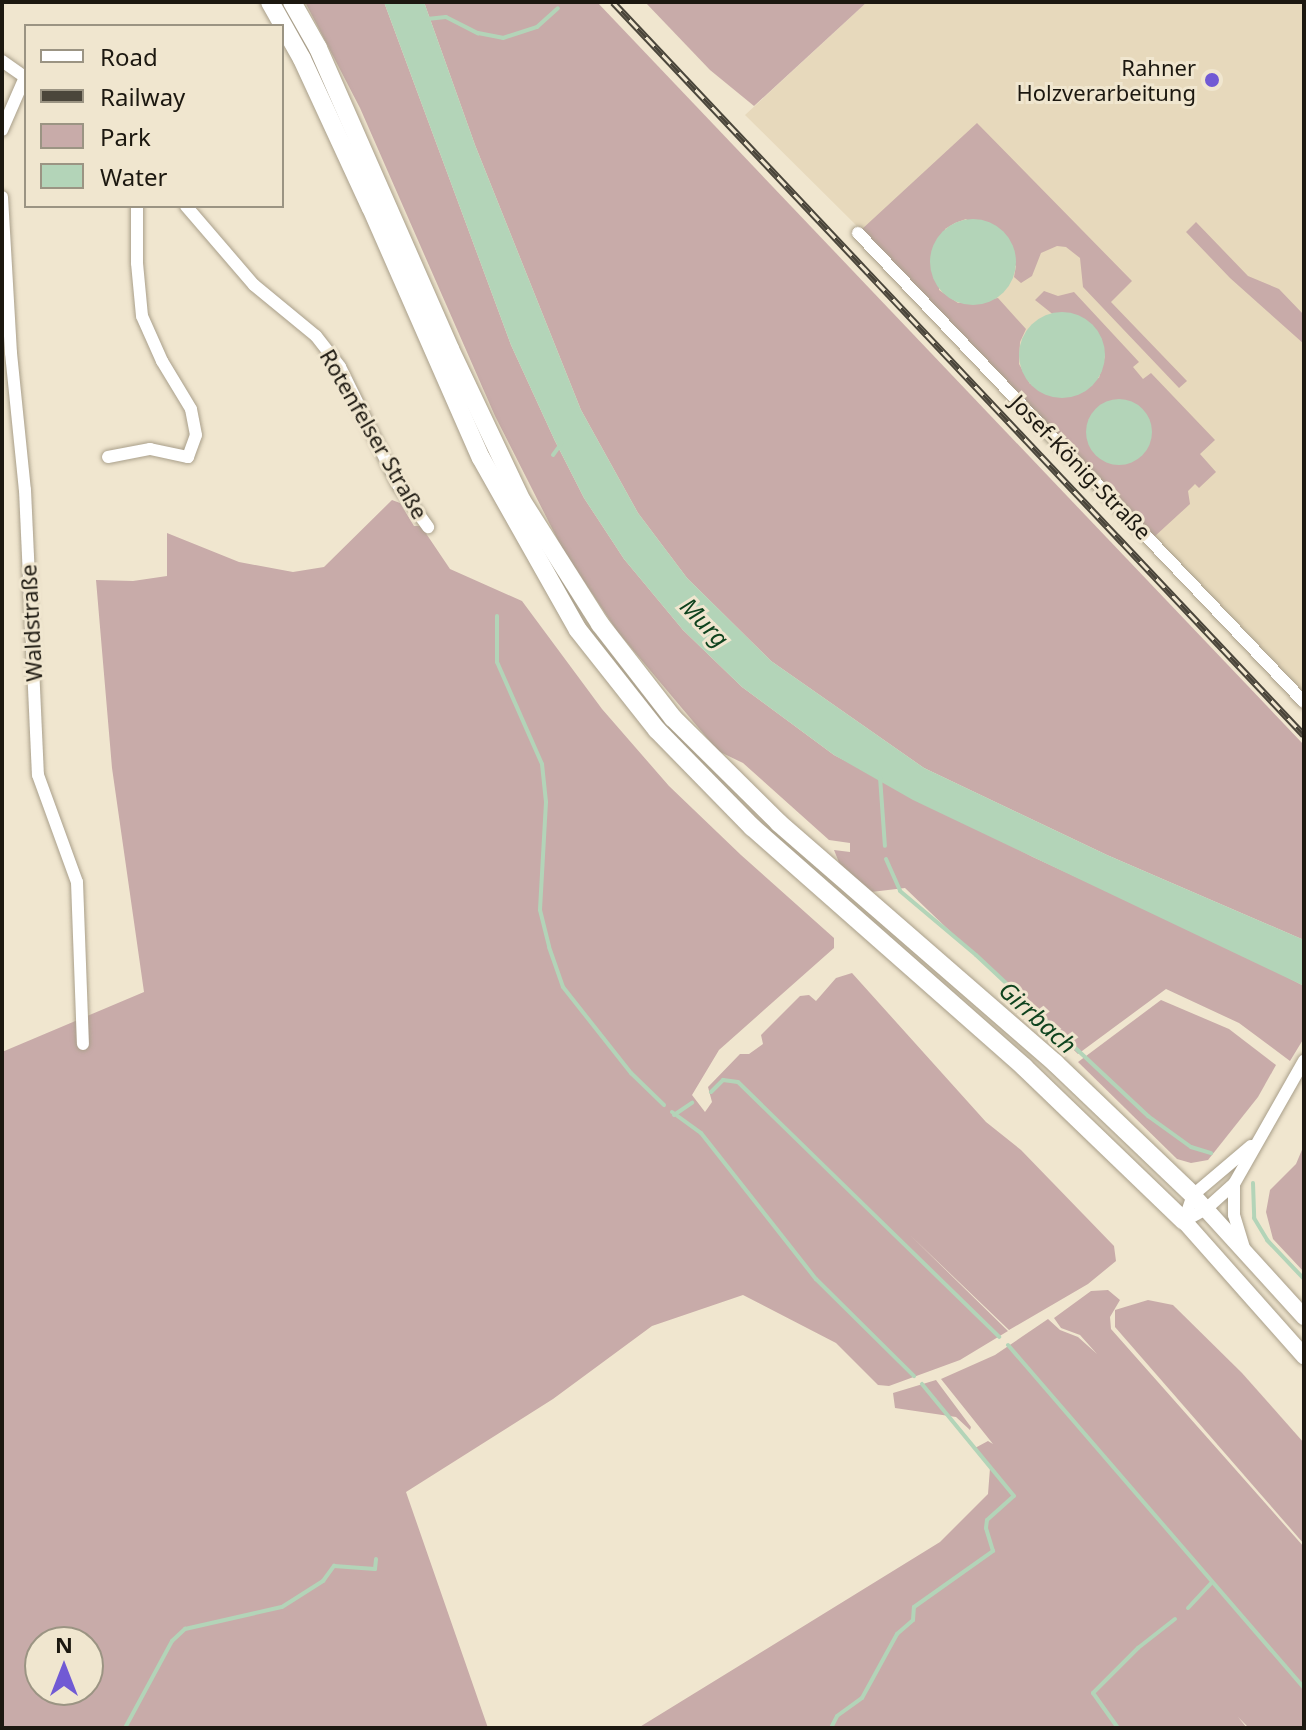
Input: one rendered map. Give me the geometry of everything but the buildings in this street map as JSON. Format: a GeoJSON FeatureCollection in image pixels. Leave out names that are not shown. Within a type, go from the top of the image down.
{"type":"FeatureCollection","features":[{"type":"Feature","properties":{"kind":"highway"},"geometry":{"type":"LineString","coordinates":[[270,2],[282,24]]}},
{"type":"Feature","properties":{"kind":"highway"},"geometry":{"type":"LineString","coordinates":[[292,2],[318,48],[450,349],[522,501],[600,624],[673,718],[779,823],[1055,1063],[1193,1195]]}},
{"type":"Feature","properties":{"kind":"highway"},"geometry":{"type":"LineString","coordinates":[[284,27],[371,208],[481,458],[513,520],[578,630],[657,730],[752,827],[1024,1067],[1184,1221]]}},
{"type":"Feature","properties":{"kind":"main road"},"geometry":{"type":"LineString","coordinates":[[1193,1195],[1304,1317]]}},
{"type":"Feature","properties":{"kind":"main road"},"geometry":{"type":"LineString","coordinates":[[1184,1221],[1304,1356]]}},
{"type":"Feature","properties":{"kind":"street"},"geometry":{"type":"LineString","coordinates":[[2,61],[24,77]]}},
{"type":"Feature","properties":{"kind":"street"},"geometry":{"type":"LineString","coordinates":[[2,130],[24,80]]}},
{"type":"Feature","properties":{"kind":"street","name":"Waldstraße"},"geometry":{"type":"LineString","coordinates":[[2,197],[11,353],[25,490],[38,775],[77,882],[83,1044]]}},
{"type":"Feature","properties":{"kind":"street"},"geometry":{"type":"LineString","coordinates":[[108,457],[150,449],[188,457],[196,435],[191,409],[162,361],[142,316],[137,263],[137,208]]}},
{"type":"Feature","properties":{"kind":"street","name":"Rotenfelser Straße"},"geometry":{"type":"LineString","coordinates":[[188,208],[254,285],[316,336],[332,356],[398,485],[428,527]]}},
{"type":"Feature","properties":{"kind":"street","name":"Josef-König-Straße"},"geometry":{"type":"LineString","coordinates":[[858,233],[1304,702]]}},
{"type":"Feature","properties":{"kind":"street"},"geometry":{"type":"LineString","coordinates":[[1184,1221],[1206,1209],[1234,1184],[1254,1144],[1304,1061]]}},
{"type":"Feature","properties":{"kind":"street"},"geometry":{"type":"LineString","coordinates":[[1184,1221],[1193,1195],[1254,1144]]}},
{"type":"Feature","properties":{"kind":"street"},"geometry":{"type":"LineString","coordinates":[[1234,1184],[1234,1215],[1245,1250]]}},
{"type":"Feature","properties":{"kind":"shaded area"},"geometry":{"type":"Polygon","coordinates":[[[867,2],[1304,2],[1304,698],[861,230],[745,115],[867,2]]]}},
{"type":"Feature","properties":{"kind":"green space"},"geometry":{"type":"Polygon","coordinates":[[[305,2],[384,2],[511,345],[555,441],[584,498],[624,559],[683,630],[742,687],[834,755],[1033,857],[1243,954],[1304,986],[1304,1038],[1290,1061],[1239,1023],[1166,989],[1078,1054],[905,888],[871,892],[840,865],[834,850],[850,852],[850,843],[829,840],[743,763],[718,751],[617,631],[562,548],[495,416],[360,108],[305,2]]]}},
{"type":"Feature","properties":{"kind":"green space"},"geometry":{"type":"Polygon","coordinates":[[[424,2],[597,2],[1304,745],[1304,940],[1107,855],[924,768],[771,661],[687,578],[638,513],[581,410],[475,145],[424,2]]]}},
{"type":"Feature","properties":{"kind":"green space"},"geometry":{"type":"Polygon","coordinates":[[[645,2],[867,2],[754,106],[710,70],[645,2]]]}},
{"type":"Feature","properties":{"kind":"green space"},"geometry":{"type":"Polygon","coordinates":[[[977,123],[1132,281],[1111,302],[1187,381],[1179,388],[1083,287],[1080,258],[1066,247],[1057,246],[1041,253],[1032,276],[1021,283],[1014,277],[1016,266],[966,219],[945,229],[939,290],[958,303],[998,298],[1026,329],[1020,342],[1019,364],[1030,384],[1099,378],[1105,356],[1035,300],[1044,291],[1058,296],[1074,292],[1139,362],[1133,367],[1143,379],[1151,373],[1215,440],[1200,454],[1216,472],[1199,488],[1195,484],[1188,491],[1190,504],[1154,537],[861,230],[977,123]]]}},
{"type":"Feature","properties":{"kind":"green space"},"geometry":{"type":"Polygon","coordinates":[[[1196,222],[1248,276],[1279,289],[1304,315],[1304,344],[1230,278],[1186,232],[1196,222]]]}},
{"type":"Feature","properties":{"kind":"green space"},"geometry":{"type":"Polygon","coordinates":[[[392,500],[400,503],[414,526],[421,526],[450,569],[522,601],[602,709],[669,786],[834,938],[834,948],[719,1050],[692,1095],[705,1112],[712,1102],[708,1087],[740,1054],[749,1054],[763,1044],[761,1035],[800,996],[809,995],[816,1001],[836,978],[852,973],[986,1122],[1021,1150],[1114,1246],[1116,1261],[1088,1284],[1009,1330],[910,1235],[1008,1331],[960,1360],[889,1386],[878,1385],[836,1343],[743,1295],[652,1326],[553,1399],[406,1492],[488,1728],[2,1728],[2,1052],[144,992],[112,768],[96,580],[133,581],[167,576],[167,533],[239,562],[293,572],[324,567],[392,500]]]}},
{"type":"Feature","properties":{"kind":"green space"},"geometry":{"type":"Polygon","coordinates":[[[1161,1000],[1229,1029],[1276,1065],[1258,1097],[1208,1160],[1191,1163],[1177,1159],[1078,1062],[1161,1000]]]}},
{"type":"Feature","properties":{"kind":"green space"},"geometry":{"type":"Polygon","coordinates":[[[1304,1145],[1304,1272],[1273,1239],[1266,1212],[1270,1190],[1296,1164],[1304,1145]]]}},
{"type":"Feature","properties":{"kind":"green space"},"geometry":{"type":"Polygon","coordinates":[[[1108,1290],[1120,1300],[1110,1317],[1111,1329],[1304,1547],[1304,1728],[1249,1728],[1238,1717],[1247,1728],[638,1728],[940,1542],[988,1494],[990,1468],[975,1448],[988,1441],[993,1444],[941,1379],[995,1355],[1048,1319],[1060,1330],[1078,1337],[1097,1354],[1080,1335],[1061,1328],[1054,1318],[1091,1291],[1108,1290]]]}},
{"type":"Feature","properties":{"kind":"green space"},"geometry":{"type":"Polygon","coordinates":[[[1148,1300],[1173,1305],[1242,1373],[1304,1443],[1304,1544],[1115,1327],[1115,1310],[1148,1300]]]}},
{"type":"Feature","properties":{"kind":"green space"},"geometry":{"type":"Polygon","coordinates":[[[936,1380],[971,1427],[970,1430],[956,1417],[895,1408],[893,1393],[936,1380]]]}},
{"type":"Feature","properties":{"kind":"water","name":"Murg"},"geometry":{"type":"Polygon","coordinates":[[[384,2],[424,2],[475,145],[581,410],[638,513],[687,578],[771,661],[924,768],[1107,855],[1304,940],[1304,986],[913,800],[834,755],[742,687],[683,630],[624,559],[584,498],[555,441],[511,345],[384,2]]]}},
{"type":"Feature","properties":{"kind":"water"},"geometry":{"type":"Polygon","coordinates":[[[973,219],[990,222],[1004,231],[1013,245],[1016,262],[1013,279],[1004,293],[990,302],[973,305],[956,302],[942,293],[933,279],[930,262],[933,245],[942,231],[956,222],[973,219]]]}},
{"type":"Feature","properties":{"kind":"water"},"geometry":{"type":"Polygon","coordinates":[[[1062,312],[1079,315],[1093,324],[1102,338],[1105,355],[1102,372],[1093,386],[1079,395],[1062,398],[1045,395],[1031,386],[1022,372],[1019,355],[1022,338],[1031,324],[1045,315],[1062,312]]]}},
{"type":"Feature","properties":{"kind":"water"},"geometry":{"type":"Polygon","coordinates":[[[1119,399],[1142,409],[1152,432],[1142,455],[1119,465],[1096,455],[1086,432],[1096,409],[1119,399]]]}},
{"type":"Feature","properties":{"kind":"waterway"},"geometry":{"type":"LineString","coordinates":[[427,19],[446,17],[478,33],[503,38],[537,27],[558,8]]}},
{"type":"Feature","properties":{"kind":"waterway"},"geometry":{"type":"LineString","coordinates":[[553,455],[561,444]]}},
{"type":"Feature","properties":{"kind":"waterway"},"geometry":{"type":"LineString","coordinates":[[497,616],[497,662],[542,764],[546,802],[540,910],[549,947],[563,987],[631,1073],[664,1105]]}},
{"type":"Feature","properties":{"kind":"waterway","name":"Girrbach"},"geometry":{"type":"LineString","coordinates":[[880,777],[885,846]]}},
{"type":"Feature","properties":{"kind":"waterway","name":"Girrbach"},"geometry":{"type":"LineString","coordinates":[[886,859],[900,891],[976,955],[1148,1116],[1191,1147],[1211,1153]]}},
{"type":"Feature","properties":{"kind":"waterway"},"geometry":{"type":"LineString","coordinates":[[711,1092],[723,1080],[738,1082],[999,1337]]}},
{"type":"Feature","properties":{"kind":"waterway"},"geometry":{"type":"LineString","coordinates":[[674,1115],[692,1103]]}},
{"type":"Feature","properties":{"kind":"waterway"},"geometry":{"type":"LineString","coordinates":[[672,1112],[701,1133],[816,1279],[914,1376]]}},
{"type":"Feature","properties":{"kind":"waterway","name":"Girrbach"},"geometry":{"type":"LineString","coordinates":[[1253,1183],[1254,1218],[1267,1240],[1304,1279]]}},
{"type":"Feature","properties":{"kind":"waterway"},"geometry":{"type":"LineString","coordinates":[[1008,1345],[1304,1688]]}},
{"type":"Feature","properties":{"kind":"waterway"},"geometry":{"type":"LineString","coordinates":[[831,1728],[837,1716],[862,1698],[897,1634],[913,1620],[914,1607],[993,1551],[986,1528],[987,1520],[1014,1496],[922,1384]]}},
{"type":"Feature","properties":{"kind":"waterway"},"geometry":{"type":"LineString","coordinates":[[125,1728],[172,1641],[185,1629],[282,1607],[323,1581],[334,1566],[375,1569],[376,1559]]}},
{"type":"Feature","properties":{"kind":"waterway"},"geometry":{"type":"LineString","coordinates":[[1188,1608],[1211,1583]]}},
{"type":"Feature","properties":{"kind":"waterway"},"geometry":{"type":"LineString","coordinates":[[1118,1728],[1093,1693],[1138,1648],[1175,1619]]}},
{"type":"Feature","properties":{"kind":"railway"},"geometry":{"type":"LineString","coordinates":[[613,2],[1304,735]]}},
{"type":"Feature","properties":{"kind":"place","name":"Rahner Holzverarbeitung"},"geometry":{"type":"Point","coordinates":[1212,80]}}]}
